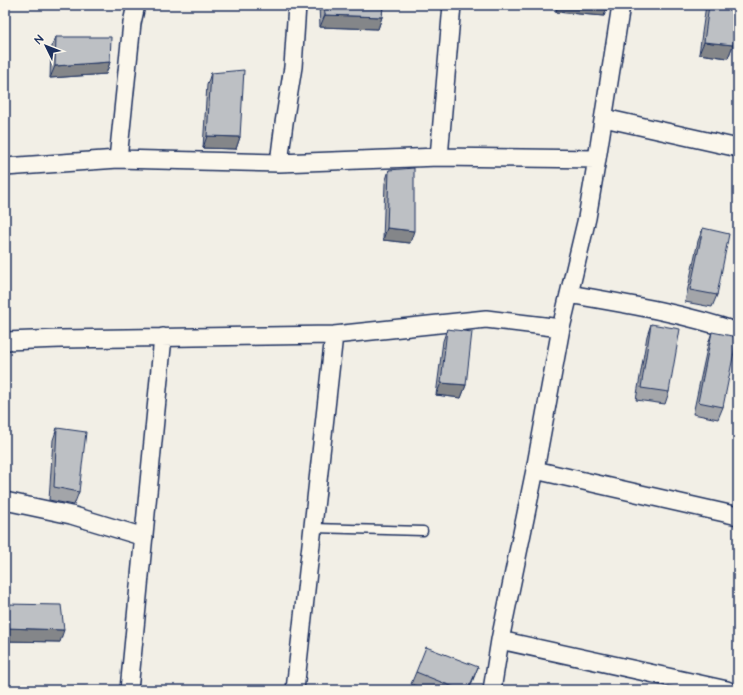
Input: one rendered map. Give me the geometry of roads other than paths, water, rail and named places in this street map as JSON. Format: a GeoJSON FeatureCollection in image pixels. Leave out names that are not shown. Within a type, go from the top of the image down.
{"type":"FeatureCollection","features":[{"type":"Feature","properties":{"kind":"street"},"geometry":{"type":"LineString","coordinates":[[118,159],[132,23],[136,5]]}},
{"type":"Feature","properties":{"kind":"street"},"geometry":{"type":"LineString","coordinates":[[279,163],[293,67],[297,5]]}},
{"type":"Feature","properties":{"kind":"street"},"geometry":{"type":"LineString","coordinates":[[439,157],[452,5]]}},
{"type":"Feature","properties":{"kind":"street"},"geometry":{"type":"LineString","coordinates":[[492,690],[500,640],[562,328],[587,218],[604,118],[620,5]]}},
{"type":"Feature","properties":{"kind":"street"},"geometry":{"type":"LineString","coordinates":[[604,118],[738,148]]}},
{"type":"Feature","properties":{"kind":"street"},"geometry":{"type":"LineString","coordinates":[[5,167],[118,159],[279,163],[439,157],[597,159]]}},
{"type":"Feature","properties":{"kind":"street"},"geometry":{"type":"LineString","coordinates":[[569,294],[655,309],[738,332]]}},
{"type":"Feature","properties":{"kind":"street"},"geometry":{"type":"LineString","coordinates":[[5,341],[334,335],[486,319],[562,328]]}},
{"type":"Feature","properties":{"kind":"street"},"geometry":{"type":"LineString","coordinates":[[295,690],[334,335]]}},
{"type":"Feature","properties":{"kind":"street"},"geometry":{"type":"LineString","coordinates":[[129,690],[163,337]]}},
{"type":"Feature","properties":{"kind":"street"},"geometry":{"type":"LineString","coordinates":[[535,470],[738,516]]}},
{"type":"Feature","properties":{"kind":"street"},"geometry":{"type":"LineString","coordinates":[[5,502],[71,514],[144,537]]}},
{"type":"Feature","properties":{"kind":"street"},"geometry":{"type":"LineString","coordinates":[[500,640],[674,684],[727,690]]}},
{"type":"Feature","properties":{"kind":"lane"},"geometry":{"type":"LineString","coordinates":[[313,528],[423,531]]}}]}
